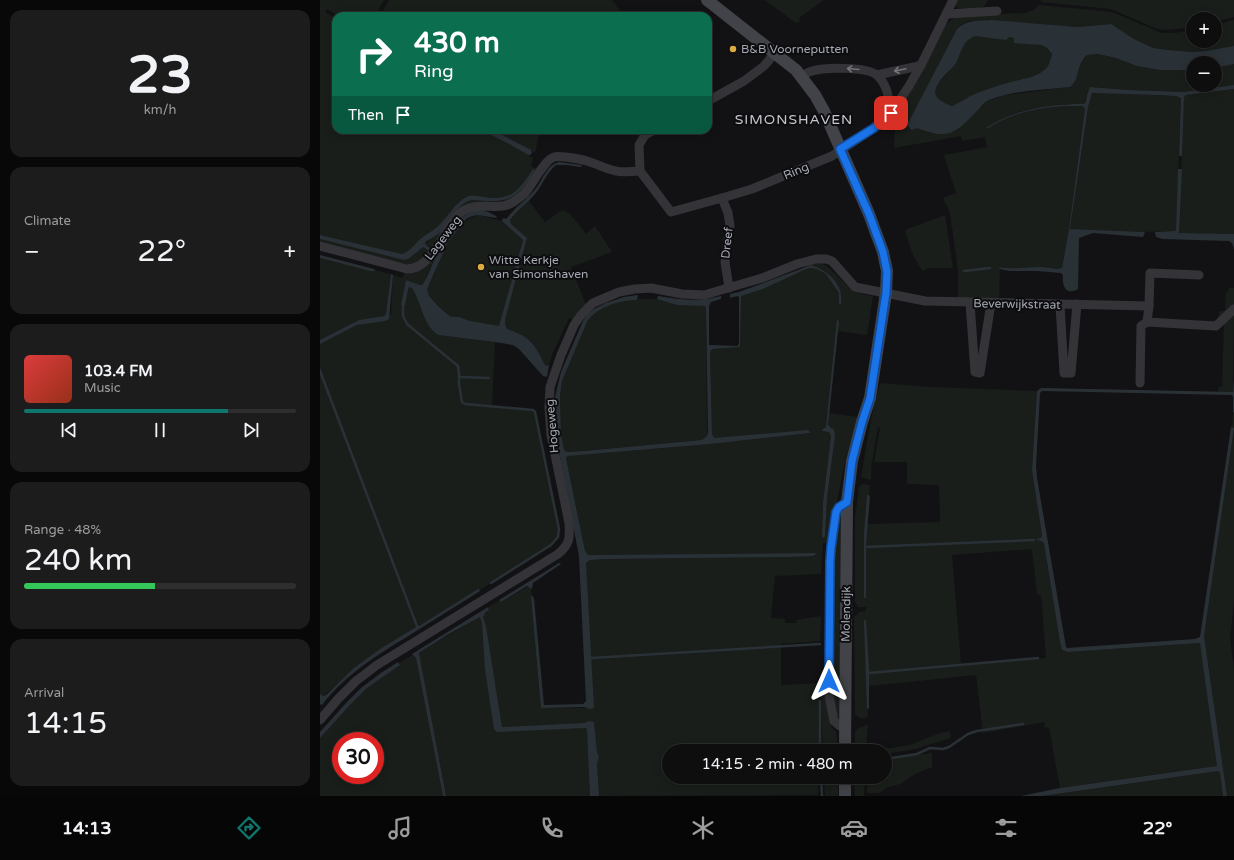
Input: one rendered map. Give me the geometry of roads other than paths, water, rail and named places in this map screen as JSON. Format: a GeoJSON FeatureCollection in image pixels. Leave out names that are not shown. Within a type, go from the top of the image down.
{"type":"FeatureCollection","features":[{"type":"Feature","properties":{"kind":"main road","name":"Molendijk"},"geometry":{"type":"LineString","coordinates":[[707,0],[796,70],[815,95],[824,111],[869,214],[883,252],[887,272],[886,293],[870,398],[852,461],[847,502],[845,744]]}},
{"type":"Feature","properties":{"kind":"main road"},"geometry":{"type":"LineString","coordinates":[[845,784],[845,796]]}},
{"type":"Feature","properties":{"kind":"street","name":"Ring"},"geometry":{"type":"LineString","coordinates":[[640,171],[671,212],[752,189],[837,153],[840,149],[874,128],[891,113],[921,65],[953,0]]}},
{"type":"Feature","properties":{"kind":"street"},"geometry":{"type":"LineString","coordinates":[[947,14],[997,11]]}},
{"type":"Feature","properties":{"kind":"street"},"geometry":{"type":"LineString","coordinates":[[712,99],[744,82],[764,66],[775,52]]}},
{"type":"Feature","properties":{"kind":"street"},"geometry":{"type":"LineString","coordinates":[[877,75],[914,68],[921,65]]}},
{"type":"Feature","properties":{"kind":"street"},"geometry":{"type":"LineString","coordinates":[[802,77],[808,72],[816,70],[852,68],[870,71],[877,75],[884,83],[888,94],[891,113]]}},
{"type":"Feature","properties":{"kind":"street"},"geometry":{"type":"LineString","coordinates":[[640,171],[639,145],[647,134]]}},
{"type":"Feature","properties":{"kind":"street","name":"Lageweg"},"geometry":{"type":"LineString","coordinates":[[320,246],[407,269],[413,269],[419,267],[427,260],[459,214],[473,206],[503,206],[515,201],[530,186],[551,158],[556,156],[586,160],[617,172],[640,171]]}},
{"type":"Feature","properties":{"kind":"street","name":"Dreef"},"geometry":{"type":"LineString","coordinates":[[722,198],[728,213],[730,226],[725,262],[730,288]]}},
{"type":"Feature","properties":{"kind":"street","name":"Hogeweg"},"geometry":{"type":"LineString","coordinates":[[320,720],[356,681],[377,665],[558,554],[567,545],[570,534],[569,523],[551,435],[549,406],[550,387],[561,355],[574,325],[586,309],[599,300],[619,292],[635,289],[651,288],[682,294],[704,295],[762,278],[797,264],[816,259],[826,259],[832,261],[855,287],[886,293]]}},
{"type":"Feature","properties":{"kind":"street"},"geometry":{"type":"LineString","coordinates":[[1147,322],[1150,273],[1199,275]]}},
{"type":"Feature","properties":{"kind":"street","name":"Beverwijkstraat"},"geometry":{"type":"LineString","coordinates":[[886,293],[925,301],[1149,306]]}},
{"type":"Feature","properties":{"kind":"street"},"geometry":{"type":"LineString","coordinates":[[970,303],[975,372],[980,373],[991,303]]}},
{"type":"Feature","properties":{"kind":"street"},"geometry":{"type":"LineString","coordinates":[[1060,304],[1064,373],[1071,373],[1078,304]]}},
{"type":"Feature","properties":{"kind":"street"},"geometry":{"type":"LineString","coordinates":[[1140,383],[1141,326],[1147,322],[1216,326],[1234,309]]}},
{"type":"Feature","properties":{"kind":"street","name":"Molendijk"},"geometry":{"type":"LineString","coordinates":[[845,726],[840,726],[834,721],[829,696],[829,619],[832,533],[836,512],[839,507],[847,502]]}},
{"type":"Feature","properties":{"kind":"waterway"},"geometry":{"type":"LineString","coordinates":[[964,271],[990,268]]}},
{"type":"Feature","properties":{"kind":"waterway"},"geometry":{"type":"LineString","coordinates":[[403,306],[403,316],[407,324],[458,366],[462,402],[465,404],[533,410],[535,412],[559,529],[558,537],[551,545],[491,583]]}},
{"type":"Feature","properties":{"kind":"waterway"},"geometry":{"type":"LineString","coordinates":[[459,377],[489,378]]}},
{"type":"Feature","properties":{"kind":"waterway"},"geometry":{"type":"LineString","coordinates":[[865,547],[1034,540]]}},
{"type":"Feature","properties":{"kind":"waterway"},"geometry":{"type":"LineString","coordinates":[[591,658],[820,644]]}},
{"type":"Feature","properties":{"kind":"waterway"},"geometry":{"type":"LineString","coordinates":[[869,673],[1038,658]]}},
{"type":"Feature","properties":{"kind":"waterway"},"geometry":{"type":"LineString","coordinates":[[820,701],[820,744]]}},
{"type":"Feature","properties":{"kind":"waterway"},"geometry":{"type":"LineString","coordinates":[[892,758],[917,754],[930,748],[943,749],[949,747],[968,734],[977,731],[1023,724]]}},
{"type":"Feature","properties":{"kind":"waterway"},"geometry":{"type":"LineString","coordinates":[[821,784],[822,796]]}},
{"type":"Feature","properties":{"kind":"place","name":"B&B Voorneputten"},"geometry":{"type":"Point","coordinates":[733,49]}},
{"type":"Feature","properties":{"kind":"place","name":"Witte Kerkje van Simonshaven"},"geometry":{"type":"Point","coordinates":[481,267]}},
{"type":"Feature","properties":{"kind":"district","name":"SIMONSHAVEN"},"geometry":{"type":"Point","coordinates":[794,119]}}]}
